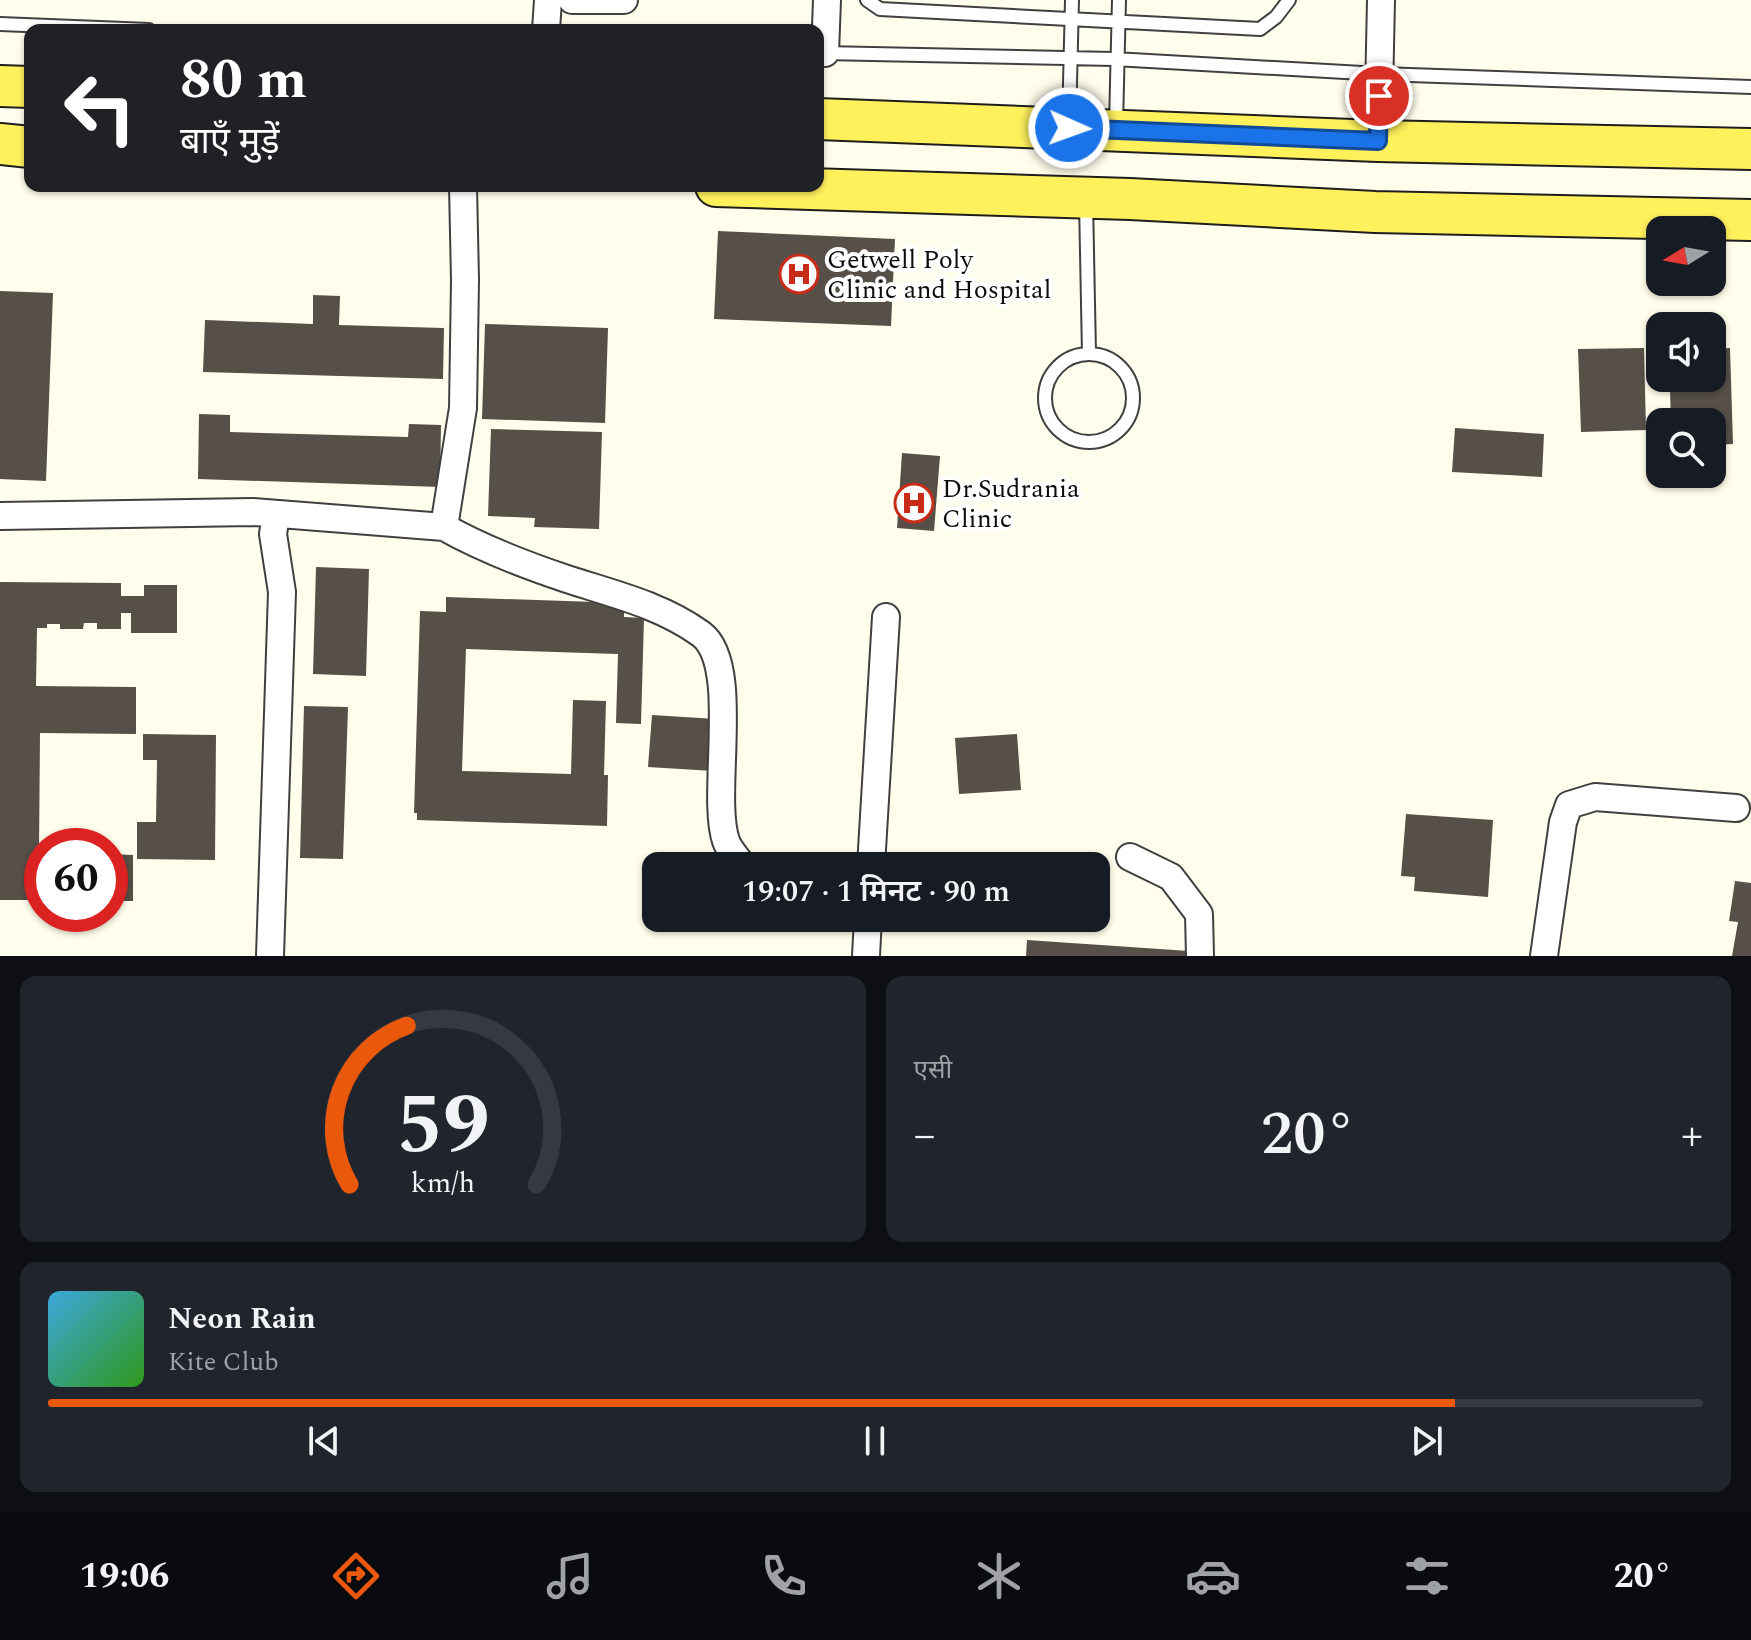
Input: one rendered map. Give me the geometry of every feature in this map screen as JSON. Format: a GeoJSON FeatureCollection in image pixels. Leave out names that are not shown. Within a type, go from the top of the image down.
{"type":"FeatureCollection","features":[{"type":"Feature","properties":{"kind":"main road"},"geometry":{"type":"LineString","coordinates":[[0,86],[24,87]]}},
{"type":"Feature","properties":{"kind":"main road"},"geometry":{"type":"LineString","coordinates":[[824,119],[1378,141],[1751,149]]}},
{"type":"Feature","properties":{"kind":"main road"},"geometry":{"type":"LineString","coordinates":[[1123,131],[1130,199]]}},
{"type":"Feature","properties":{"kind":"main road"},"geometry":{"type":"LineString","coordinates":[[0,144],[24,146]]}},
{"type":"Feature","properties":{"kind":"main road"},"geometry":{"type":"LineString","coordinates":[[824,190],[1130,199],[1375,212],[1751,220]]}},
{"type":"Feature","properties":{"kind":"street"},"geometry":{"type":"LineString","coordinates":[[546,24],[548,0],[624,0]]}},
{"type":"Feature","properties":{"kind":"street"},"geometry":{"type":"LineString","coordinates":[[824,32],[827,0]]}},
{"type":"Feature","properties":{"kind":"street"},"geometry":{"type":"LineString","coordinates":[[1378,141],[1381,0]]}},
{"type":"Feature","properties":{"kind":"street"},"geometry":{"type":"LineString","coordinates":[[444,527],[463,408],[463,192]]}},
{"type":"Feature","properties":{"kind":"street"},"geometry":{"type":"LineString","coordinates":[[270,956],[282,592],[273,534],[276,514]]}},
{"type":"Feature","properties":{"kind":"street"},"geometry":{"type":"LineString","coordinates":[[0,516],[276,514],[444,527],[496,553],[665,613],[704,636],[717,661],[722,701],[721,802],[726,842],[733,852]]}},
{"type":"Feature","properties":{"kind":"street"},"geometry":{"type":"LineString","coordinates":[[872,852],[886,617]]}},
{"type":"Feature","properties":{"kind":"street"},"geometry":{"type":"LineString","coordinates":[[1544,956],[1563,822],[1569,805],[1595,797],[1736,808]]}},
{"type":"Feature","properties":{"kind":"street"},"geometry":{"type":"LineString","coordinates":[[1130,857],[1171,877],[1199,914],[1200,956]]}},
{"type":"Feature","properties":{"kind":"street"},"geometry":{"type":"LineString","coordinates":[[866,956],[867,932]]}},
{"type":"Feature","properties":{"kind":"lane"},"geometry":{"type":"LineString","coordinates":[[867,0],[880,9],[1260,29],[1276,17],[1289,0]]}},
{"type":"Feature","properties":{"kind":"lane"},"geometry":{"type":"LineString","coordinates":[[1069,128],[1072,0]]}},
{"type":"Feature","properties":{"kind":"lane"},"geometry":{"type":"LineString","coordinates":[[1119,0],[1118,59],[1123,131]]}},
{"type":"Feature","properties":{"kind":"lane"},"geometry":{"type":"LineString","coordinates":[[0,24],[24,25]]}},
{"type":"Feature","properties":{"kind":"lane"},"geometry":{"type":"LineString","coordinates":[[824,53],[1118,59],[1380,74],[1751,87]]}},
{"type":"Feature","properties":{"kind":"lane"},"geometry":{"type":"LineString","coordinates":[[1086,198],[1089,354]]}},
{"type":"Feature","properties":{"kind":"lane"},"geometry":{"type":"LineString","coordinates":[[1089,354],[1116,362],[1126,373],[1134,400],[1131,414],[1114,436],[1101,442],[1087,443],[1073,441],[1060,433],[1050,420],[1045,406],[1045,390],[1050,375],[1060,364],[1074,356],[1089,354]]}},
{"type":"Feature","properties":{"kind":"building"},"geometry":{"type":"Polygon","coordinates":[[[718,231],[895,239],[891,326],[714,319],[718,231]]]}},
{"type":"Feature","properties":{"kind":"building"},"geometry":{"type":"Polygon","coordinates":[[[0,291],[53,293],[46,481],[0,479],[0,291]]]}},
{"type":"Feature","properties":{"kind":"building"},"geometry":{"type":"Polygon","coordinates":[[[313,295],[340,296],[339,325],[444,328],[443,379],[203,372],[205,320],[313,324],[313,295]]]}},
{"type":"Feature","properties":{"kind":"building"},"geometry":{"type":"Polygon","coordinates":[[[485,324],[608,328],[605,423],[482,419],[485,324]]]}},
{"type":"Feature","properties":{"kind":"building"},"geometry":{"type":"Polygon","coordinates":[[[1644,348],[1646,430],[1581,432],[1578,349],[1644,348]]]}},
{"type":"Feature","properties":{"kind":"building"},"geometry":{"type":"Polygon","coordinates":[[[1726,348],[1730,348],[1733,444],[1726,444],[1726,408],[1671,408],[1670,392],[1726,392],[1726,348]]]}},
{"type":"Feature","properties":{"kind":"building"},"geometry":{"type":"Polygon","coordinates":[[[199,414],[230,415],[230,432],[408,437],[409,424],[441,425],[440,487],[198,479],[199,414]]]}},
{"type":"Feature","properties":{"kind":"building"},"geometry":{"type":"Polygon","coordinates":[[[1455,428],[1544,434],[1542,477],[1452,472],[1455,428]]]}},
{"type":"Feature","properties":{"kind":"building"},"geometry":{"type":"Polygon","coordinates":[[[491,429],[602,432],[599,529],[534,527],[535,518],[488,516],[491,429]]]}},
{"type":"Feature","properties":{"kind":"building"},"geometry":{"type":"Polygon","coordinates":[[[902,453],[940,456],[934,531],[897,528],[902,453]]]}},
{"type":"Feature","properties":{"kind":"building"},"geometry":{"type":"Polygon","coordinates":[[[316,567],[369,569],[366,676],[313,674],[316,567]]]}},
{"type":"Feature","properties":{"kind":"building"},"geometry":{"type":"Polygon","coordinates":[[[0,582],[121,583],[121,596],[144,596],[144,585],[177,585],[177,633],[131,633],[131,613],[121,613],[121,629],[97,629],[97,623],[84,623],[83,629],[60,629],[60,624],[37,628],[36,686],[136,687],[136,734],[40,733],[39,828],[24,828],[24,900],[0,900],[0,582]]]}},
{"type":"Feature","properties":{"kind":"building"},"geometry":{"type":"Polygon","coordinates":[[[446,597],[624,603],[624,617],[644,618],[641,724],[616,723],[618,654],[466,649],[462,771],[571,774],[573,700],[606,701],[604,775],[608,775],[607,826],[417,820],[417,813],[414,813],[420,611],[446,612],[446,597]]]}},
{"type":"Feature","properties":{"kind":"building"},"geometry":{"type":"Polygon","coordinates":[[[304,706],[348,707],[343,859],[300,858],[304,706]]]}},
{"type":"Feature","properties":{"kind":"building"},"geometry":{"type":"Polygon","coordinates":[[[652,715],[716,719],[713,771],[648,767],[652,715]]]}},
{"type":"Feature","properties":{"kind":"building"},"geometry":{"type":"Polygon","coordinates":[[[143,734],[216,735],[215,860],[137,859],[137,822],[156,822],[157,760],[143,760],[143,734]]]}},
{"type":"Feature","properties":{"kind":"building"},"geometry":{"type":"Polygon","coordinates":[[[1017,734],[1021,790],[959,794],[955,738],[1017,734]]]}},
{"type":"Feature","properties":{"kind":"building"},"geometry":{"type":"Polygon","coordinates":[[[1406,814],[1493,820],[1488,897],[1414,891],[1415,877],[1401,876],[1406,814]]]}},
{"type":"Feature","properties":{"kind":"building"},"geometry":{"type":"Polygon","coordinates":[[[128,855],[133,855],[133,901],[128,901],[128,855]]]}},
{"type":"Feature","properties":{"kind":"building"},"geometry":{"type":"Polygon","coordinates":[[[1735,881],[1751,883],[1751,956],[1732,956],[1738,922],[1729,921],[1735,881]]]}},
{"type":"Feature","properties":{"kind":"building"},"geometry":{"type":"Polygon","coordinates":[[[1027,940],[1189,951],[1189,956],[1026,956],[1027,940]]]}},
{"type":"Feature","properties":{"kind":"place","name":"Getwell Poly Clinic and Hospital"},"geometry":{"type":"Point","coordinates":[799,274]}},
{"type":"Feature","properties":{"kind":"place","name":"Dr.Sudrania Clinic"},"geometry":{"type":"Point","coordinates":[914,503]}},
{"type":"Feature","properties":{"kind":"route"},"geometry":{"type":"LineString","coordinates":[[1069,128],[1378,141],[1379,96]]}}]}
